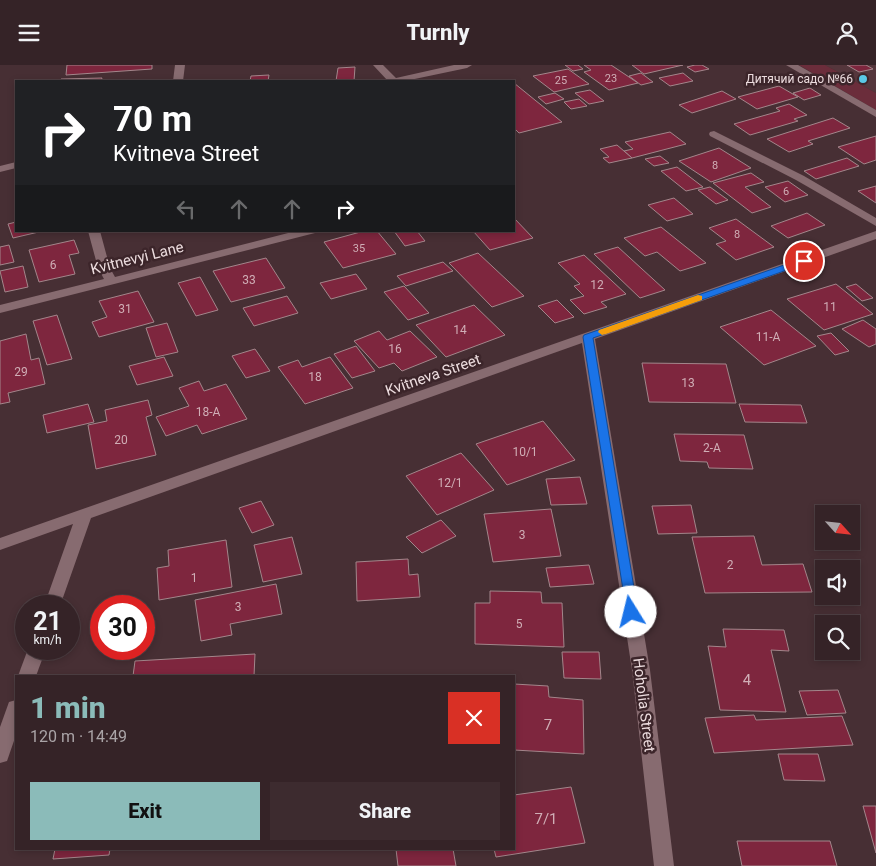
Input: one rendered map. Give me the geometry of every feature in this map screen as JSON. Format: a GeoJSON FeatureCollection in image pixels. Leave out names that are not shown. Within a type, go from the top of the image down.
{"type":"FeatureCollection","features":[{"type":"Feature","properties":{"kind":"street"},"geometry":{"type":"LineString","coordinates":[[178,80],[180,65]]}},
{"type":"Feature","properties":{"kind":"street"},"geometry":{"type":"LineString","coordinates":[[378,65],[392,80]]}},
{"type":"Feature","properties":{"kind":"street"},"geometry":{"type":"LineString","coordinates":[[398,80],[466,65]]}},
{"type":"Feature","properties":{"kind":"street"},"geometry":{"type":"LineString","coordinates":[[791,65],[876,114]]}},
{"type":"Feature","properties":{"kind":"street"},"geometry":{"type":"LineString","coordinates":[[714,134],[800,178],[876,223]]}},
{"type":"Feature","properties":{"kind":"street"},"geometry":{"type":"LineString","coordinates":[[0,169],[15,165]]}},
{"type":"Feature","properties":{"kind":"street"},"geometry":{"type":"LineString","coordinates":[[94,232],[104,268],[111,281]]}},
{"type":"Feature","properties":{"kind":"street","name":"Kvitnevyi Lane"},"geometry":{"type":"LineString","coordinates":[[0,309],[308,232]]}},
{"type":"Feature","properties":{"kind":"street","name":"Kvitneva Street"},"geometry":{"type":"LineString","coordinates":[[0,544],[876,235]]}},
{"type":"Feature","properties":{"kind":"street","name":"Hoholia Street"},"geometry":{"type":"LineString","coordinates":[[588,337],[641,671],[664,866]]}},
{"type":"Feature","properties":{"kind":"street"},"geometry":{"type":"LineString","coordinates":[[56,595],[84,515]]}},
{"type":"Feature","properties":{"kind":"street"},"geometry":{"type":"LineString","coordinates":[[27,675],[33,660]]}},
{"type":"Feature","properties":{"kind":"street"},"geometry":{"type":"LineString","coordinates":[[0,755],[15,711]]}},
{"type":"Feature","properties":{"kind":"shaded area"},"geometry":{"type":"Polygon","coordinates":[[[799,65],[825,65],[876,93],[876,110],[799,65]]]}},
{"type":"Feature","properties":{"kind":"shaded area","name":"Дитячий садо №66"},"geometry":{"type":"Polygon","coordinates":[[[825,65],[876,65],[876,93],[825,65]]]}},
{"type":"Feature","properties":{"kind":"building"},"geometry":{"type":"Polygon","coordinates":[[[67,65],[152,65],[152,69],[66,75],[67,65]]]}},
{"type":"Feature","properties":{"kind":"building"},"geometry":{"type":"Polygon","coordinates":[[[565,65],[578,65],[583,69],[573,71],[565,65]]]}},
{"type":"Feature","properties":{"kind":"building"},"geometry":{"type":"Polygon","coordinates":[[[584,65],[611,65],[638,83],[609,90],[584,72],[591,70],[584,65]]]}},
{"type":"Feature","properties":{"kind":"building"},"geometry":{"type":"Polygon","coordinates":[[[632,65],[683,65],[644,74],[632,65]]]}},
{"type":"Feature","properties":{"kind":"building"},"geometry":{"type":"Polygon","coordinates":[[[702,65],[709,69],[695,72],[687,67],[702,65]]]}},
{"type":"Feature","properties":{"kind":"building"},"geometry":{"type":"Polygon","coordinates":[[[847,65],[866,65],[873,69],[859,72],[847,65]]]}},
{"type":"Feature","properties":{"kind":"building"},"geometry":{"type":"Polygon","coordinates":[[[355,67],[354,80],[336,80],[338,68],[355,67]]]}},
{"type":"Feature","properties":{"kind":"building"},"geometry":{"type":"Polygon","coordinates":[[[568,69],[589,84],[554,92],[533,76],[568,69]]]}},
{"type":"Feature","properties":{"kind":"building"},"geometry":{"type":"Polygon","coordinates":[[[641,73],[653,82],[641,85],[629,76],[641,73]]]}},
{"type":"Feature","properties":{"kind":"building"},"geometry":{"type":"Polygon","coordinates":[[[683,73],[693,81],[670,86],[659,78],[683,73]]]}},
{"type":"Feature","properties":{"kind":"building"},"geometry":{"type":"Polygon","coordinates":[[[269,75],[268,80],[250,80],[251,76],[269,75]]]}},
{"type":"Feature","properties":{"kind":"building"},"geometry":{"type":"Polygon","coordinates":[[[102,78],[101,80],[61,79],[102,78]]]}},
{"type":"Feature","properties":{"kind":"building"},"geometry":{"type":"Polygon","coordinates":[[[515,84],[562,122],[519,133],[515,129],[515,84]]]}},
{"type":"Feature","properties":{"kind":"building"},"geometry":{"type":"Polygon","coordinates":[[[779,86],[798,97],[757,109],[738,97],[779,86]]]}},
{"type":"Feature","properties":{"kind":"building"},"geometry":{"type":"Polygon","coordinates":[[[810,88],[821,95],[804,100],[793,93],[810,88]]]}},
{"type":"Feature","properties":{"kind":"building"},"geometry":{"type":"Polygon","coordinates":[[[590,90],[604,101],[589,104],[575,93],[590,90]]]}},
{"type":"Feature","properties":{"kind":"building"},"geometry":{"type":"Polygon","coordinates":[[[722,91],[736,99],[692,113],[679,105],[722,91]]]}},
{"type":"Feature","properties":{"kind":"building"},"geometry":{"type":"Polygon","coordinates":[[[555,93],[564,99],[546,104],[538,97],[555,93]]]}},
{"type":"Feature","properties":{"kind":"building"},"geometry":{"type":"Polygon","coordinates":[[[579,99],[587,106],[571,109],[564,102],[579,99]]]}},
{"type":"Feature","properties":{"kind":"building"},"geometry":{"type":"Polygon","coordinates":[[[789,104],[807,115],[794,119],[798,121],[750,135],[734,124],[780,111],[776,108],[789,104]]]}},
{"type":"Feature","properties":{"kind":"building"},"geometry":{"type":"Polygon","coordinates":[[[833,118],[850,128],[808,141],[813,144],[789,152],[767,139],[833,118]]]}},
{"type":"Feature","properties":{"kind":"building"},"geometry":{"type":"Polygon","coordinates":[[[670,132],[686,144],[632,158],[624,151],[633,149],[625,142],[670,132]]]}},
{"type":"Feature","properties":{"kind":"building"},"geometry":{"type":"Polygon","coordinates":[[[876,136],[876,160],[864,164],[838,147],[876,136]]]}},
{"type":"Feature","properties":{"kind":"building"},"geometry":{"type":"Polygon","coordinates":[[[617,145],[632,158],[609,163],[603,158],[609,157],[600,149],[617,145]]]}},
{"type":"Feature","properties":{"kind":"building"},"geometry":{"type":"Polygon","coordinates":[[[719,148],[751,168],[711,182],[679,161],[719,148]]]}},
{"type":"Feature","properties":{"kind":"building"},"geometry":{"type":"Polygon","coordinates":[[[660,156],[669,163],[654,166],[645,159],[660,156]]]}},
{"type":"Feature","properties":{"kind":"building"},"geometry":{"type":"Polygon","coordinates":[[[847,158],[859,166],[816,179],[804,171],[847,158]]]}},
{"type":"Feature","properties":{"kind":"building"},"geometry":{"type":"Polygon","coordinates":[[[677,167],[703,187],[686,191],[661,171],[677,167]]]}},
{"type":"Feature","properties":{"kind":"building"},"geometry":{"type":"Polygon","coordinates":[[[751,173],[764,182],[745,187],[771,207],[752,213],[713,183],[751,173]]]}},
{"type":"Feature","properties":{"kind":"building"},"geometry":{"type":"Polygon","coordinates":[[[788,181],[808,195],[785,202],[765,187],[788,181]]]}},
{"type":"Feature","properties":{"kind":"building"},"geometry":{"type":"Polygon","coordinates":[[[876,186],[876,203],[858,191],[876,186]]]}},
{"type":"Feature","properties":{"kind":"building"},"geometry":{"type":"Polygon","coordinates":[[[710,187],[728,200],[716,204],[698,190],[710,187]]]}},
{"type":"Feature","properties":{"kind":"building"},"geometry":{"type":"Polygon","coordinates":[[[674,198],[693,214],[667,221],[648,205],[674,198]]]}},
{"type":"Feature","properties":{"kind":"building"},"geometry":{"type":"Polygon","coordinates":[[[807,213],[825,225],[788,238],[771,226],[807,213]]]}},
{"type":"Feature","properties":{"kind":"building"},"geometry":{"type":"Polygon","coordinates":[[[515,219],[533,238],[490,250],[474,232],[515,232],[515,219]]]}},
{"type":"Feature","properties":{"kind":"building"},"geometry":{"type":"Polygon","coordinates":[[[736,219],[774,247],[736,260],[716,244],[726,241],[709,228],[736,219]]]}},
{"type":"Feature","properties":{"kind":"building"},"geometry":{"type":"Polygon","coordinates":[[[15,222],[15,232],[39,232],[13,238],[8,224],[15,222]]]}},
{"type":"Feature","properties":{"kind":"building"},"geometry":{"type":"Polygon","coordinates":[[[661,227],[706,263],[680,271],[657,252],[645,256],[624,238],[661,227]]]}},
{"type":"Feature","properties":{"kind":"building"},"geometry":{"type":"Polygon","coordinates":[[[360,232],[378,232],[396,254],[343,268],[324,242],[360,232]]]}},
{"type":"Feature","properties":{"kind":"building"},"geometry":{"type":"Polygon","coordinates":[[[395,232],[418,232],[425,241],[405,246],[395,232]]]}},
{"type":"Feature","properties":{"kind":"building"},"geometry":{"type":"Polygon","coordinates":[[[74,240],[79,253],[69,255],[75,274],[39,282],[29,250],[74,240]]]}},
{"type":"Feature","properties":{"kind":"building"},"geometry":{"type":"Polygon","coordinates":[[[9,245],[14,262],[0,265],[0,247],[9,245]]]}},
{"type":"Feature","properties":{"kind":"building"},"geometry":{"type":"Polygon","coordinates":[[[618,247],[665,290],[640,298],[594,254],[618,247]]]}},
{"type":"Feature","properties":{"kind":"building"},"geometry":{"type":"Polygon","coordinates":[[[478,253],[524,296],[492,307],[449,263],[478,253]]]}},
{"type":"Feature","properties":{"kind":"building"},"geometry":{"type":"Polygon","coordinates":[[[584,255],[626,294],[601,302],[607,307],[584,314],[570,300],[584,296],[574,286],[580,284],[558,263],[584,255]]]}},
{"type":"Feature","properties":{"kind":"building"},"geometry":{"type":"Polygon","coordinates":[[[266,258],[285,288],[231,302],[213,271],[266,258]]]}},
{"type":"Feature","properties":{"kind":"building"},"geometry":{"type":"Polygon","coordinates":[[[443,262],[453,271],[406,286],[397,276],[443,262]]]}},
{"type":"Feature","properties":{"kind":"building"},"geometry":{"type":"Polygon","coordinates":[[[23,266],[28,287],[5,292],[0,271],[23,266]]]}},
{"type":"Feature","properties":{"kind":"building"},"geometry":{"type":"Polygon","coordinates":[[[356,274],[367,289],[331,299],[320,283],[356,274]]]}},
{"type":"Feature","properties":{"kind":"building"},"geometry":{"type":"Polygon","coordinates":[[[200,277],[218,310],[196,316],[178,283],[200,277]]]}},
{"type":"Feature","properties":{"kind":"building"},"geometry":{"type":"Polygon","coordinates":[[[836,284],[873,314],[824,330],[787,299],[836,284]]]}},
{"type":"Feature","properties":{"kind":"building"},"geometry":{"type":"Polygon","coordinates":[[[856,284],[873,298],[862,301],[846,287],[856,284]]]}},
{"type":"Feature","properties":{"kind":"building"},"geometry":{"type":"Polygon","coordinates":[[[404,286],[429,313],[408,320],[384,292],[404,286]]]}},
{"type":"Feature","properties":{"kind":"building"},"geometry":{"type":"Polygon","coordinates":[[[138,291],[154,322],[99,337],[92,322],[107,317],[99,301],[138,291]]]}},
{"type":"Feature","properties":{"kind":"building"},"geometry":{"type":"Polygon","coordinates":[[[287,296],[298,313],[254,326],[243,308],[287,296]]]}},
{"type":"Feature","properties":{"kind":"building"},"geometry":{"type":"Polygon","coordinates":[[[557,300],[574,317],[555,323],[538,306],[557,300]]]}},
{"type":"Feature","properties":{"kind":"building"},"geometry":{"type":"Polygon","coordinates":[[[474,305],[505,335],[446,357],[416,325],[474,305]]]}},
{"type":"Feature","properties":{"kind":"building"},"geometry":{"type":"Polygon","coordinates":[[[771,310],[816,346],[764,365],[720,327],[771,310]]]}},
{"type":"Feature","properties":{"kind":"building"},"geometry":{"type":"Polygon","coordinates":[[[57,315],[72,359],[47,365],[33,321],[57,315]]]}},
{"type":"Feature","properties":{"kind":"building"},"geometry":{"type":"Polygon","coordinates":[[[863,320],[876,329],[876,344],[869,347],[842,329],[863,320]]]}},
{"type":"Feature","properties":{"kind":"building"},"geometry":{"type":"Polygon","coordinates":[[[167,323],[178,352],[156,357],[146,328],[167,323]]]}},
{"type":"Feature","properties":{"kind":"building"},"geometry":{"type":"Polygon","coordinates":[[[379,331],[387,340],[410,331],[437,357],[402,371],[394,363],[379,368],[354,341],[379,331]]]}},
{"type":"Feature","properties":{"kind":"building"},"geometry":{"type":"Polygon","coordinates":[[[831,333],[849,351],[835,355],[817,336],[831,333]]]}},
{"type":"Feature","properties":{"kind":"building"},"geometry":{"type":"Polygon","coordinates":[[[26,334],[31,360],[39,358],[45,384],[8,393],[10,402],[0,404],[0,341],[26,334]]]}},
{"type":"Feature","properties":{"kind":"building"},"geometry":{"type":"Polygon","coordinates":[[[356,346],[375,371],[352,378],[334,354],[356,346]]]}},
{"type":"Feature","properties":{"kind":"building"},"geometry":{"type":"Polygon","coordinates":[[[255,349],[270,371],[246,378],[232,356],[255,349]]]}},
{"type":"Feature","properties":{"kind":"building"},"geometry":{"type":"Polygon","coordinates":[[[164,357],[173,376],[137,385],[129,366],[164,357]]]}},
{"type":"Feature","properties":{"kind":"building"},"geometry":{"type":"Polygon","coordinates":[[[330,357],[353,388],[305,404],[278,367],[298,360],[302,367],[330,357]]]}},
{"type":"Feature","properties":{"kind":"building"},"geometry":{"type":"Polygon","coordinates":[[[642,363],[726,364],[736,403],[649,402],[642,363]]]}},
{"type":"Feature","properties":{"kind":"building"},"geometry":{"type":"Polygon","coordinates":[[[199,381],[204,391],[226,384],[247,419],[202,434],[197,425],[166,436],[156,417],[189,406],[179,388],[199,381]]]}},
{"type":"Feature","properties":{"kind":"building"},"geometry":{"type":"Polygon","coordinates":[[[148,400],[152,415],[146,417],[156,455],[96,469],[88,425],[107,421],[105,410],[148,400]]]}},
{"type":"Feature","properties":{"kind":"building"},"geometry":{"type":"Polygon","coordinates":[[[88,404],[94,422],[47,433],[43,415],[88,404]]]}},
{"type":"Feature","properties":{"kind":"building"},"geometry":{"type":"Polygon","coordinates":[[[739,404],[801,405],[807,423],[745,422],[739,404]]]}},
{"type":"Feature","properties":{"kind":"building"},"geometry":{"type":"Polygon","coordinates":[[[543,421],[575,460],[507,485],[476,444],[543,421]]]}},
{"type":"Feature","properties":{"kind":"building"},"geometry":{"type":"Polygon","coordinates":[[[674,434],[744,435],[753,469],[709,468],[707,462],[680,461],[674,434]]]}},
{"type":"Feature","properties":{"kind":"building"},"geometry":{"type":"Polygon","coordinates":[[[461,453],[494,490],[437,515],[406,476],[461,453]]]}},
{"type":"Feature","properties":{"kind":"building"},"geometry":{"type":"Polygon","coordinates":[[[580,477],[587,504],[551,505],[546,479],[580,477]]]}},
{"type":"Feature","properties":{"kind":"building"},"geometry":{"type":"Polygon","coordinates":[[[261,501],[274,525],[252,533],[239,508],[261,501]]]}},
{"type":"Feature","properties":{"kind":"building"},"geometry":{"type":"Polygon","coordinates":[[[691,505],[697,533],[658,534],[652,506],[691,505]]]}},
{"type":"Feature","properties":{"kind":"building"},"geometry":{"type":"Polygon","coordinates":[[[551,509],[561,556],[493,562],[484,514],[551,509]]]}},
{"type":"Feature","properties":{"kind":"building"},"geometry":{"type":"Polygon","coordinates":[[[441,520],[456,536],[422,553],[406,537],[441,520]]]}},
{"type":"Feature","properties":{"kind":"building"},"geometry":{"type":"Polygon","coordinates":[[[754,536],[762,565],[803,564],[812,592],[705,593],[692,537],[754,536]]]}},
{"type":"Feature","properties":{"kind":"building"},"geometry":{"type":"Polygon","coordinates":[[[292,537],[302,574],[263,582],[254,545],[292,537]]]}},
{"type":"Feature","properties":{"kind":"building"},"geometry":{"type":"Polygon","coordinates":[[[226,540],[232,587],[159,600],[157,568],[169,566],[168,550],[226,540]]]}},
{"type":"Feature","properties":{"kind":"building"},"geometry":{"type":"Polygon","coordinates":[[[408,559],[409,575],[418,574],[420,597],[357,601],[356,562],[408,559]]]}},
{"type":"Feature","properties":{"kind":"building"},"geometry":{"type":"Polygon","coordinates":[[[589,565],[594,584],[550,587],[546,568],[589,565]]]}},
{"type":"Feature","properties":{"kind":"building"},"geometry":{"type":"Polygon","coordinates":[[[276,584],[282,614],[230,624],[232,635],[201,641],[195,600],[276,584]]]}},
{"type":"Feature","properties":{"kind":"building"},"geometry":{"type":"Polygon","coordinates":[[[490,591],[541,592],[542,603],[562,603],[564,647],[475,644],[475,603],[490,603],[490,591]]]}},
{"type":"Feature","properties":{"kind":"building"},"geometry":{"type":"Polygon","coordinates":[[[723,629],[784,630],[789,651],[771,650],[786,712],[720,710],[708,646],[726,647],[723,629]]]}},
{"type":"Feature","properties":{"kind":"building"},"geometry":{"type":"Polygon","coordinates":[[[562,652],[599,652],[601,679],[564,678],[562,652]]]}},
{"type":"Feature","properties":{"kind":"building"},"geometry":{"type":"Polygon","coordinates":[[[255,654],[254,675],[133,675],[135,661],[255,654]]]}},
{"type":"Feature","properties":{"kind":"building"},"geometry":{"type":"Polygon","coordinates":[[[515,684],[548,686],[549,697],[583,700],[584,754],[515,750],[515,684]]]}},
{"type":"Feature","properties":{"kind":"building"},"geometry":{"type":"Polygon","coordinates":[[[838,690],[846,713],[807,715],[799,691],[838,690]]]}},
{"type":"Feature","properties":{"kind":"building"},"geometry":{"type":"Polygon","coordinates":[[[754,715],[756,720],[842,716],[853,745],[714,753],[705,718],[754,715]]]}},
{"type":"Feature","properties":{"kind":"building"},"geometry":{"type":"Polygon","coordinates":[[[778,754],[818,754],[825,781],[784,780],[778,754]]]}},
{"type":"Feature","properties":{"kind":"building"},"geometry":{"type":"Polygon","coordinates":[[[571,787],[585,843],[496,857],[494,850],[515,850],[515,795],[571,787]]]}},
{"type":"Feature","properties":{"kind":"building"},"geometry":{"type":"Polygon","coordinates":[[[863,806],[876,806],[876,853],[863,806]]]}},
{"type":"Feature","properties":{"kind":"building"},"geometry":{"type":"Polygon","coordinates":[[[737,841],[830,841],[837,866],[742,866],[737,841]]]}},
{"type":"Feature","properties":{"kind":"building"},"geometry":{"type":"Polygon","coordinates":[[[55,850],[110,850],[109,855],[53,859],[55,850]]]}},
{"type":"Feature","properties":{"kind":"building"},"geometry":{"type":"Polygon","coordinates":[[[396,850],[453,850],[456,866],[398,866],[396,850]]]}},
{"type":"Feature","properties":{"kind":"slow traffic"},"geometry":{"type":"LineString","coordinates":[[602,332],[698,298]]}},
{"type":"Feature","properties":{"kind":"place","name":"Дитячий садо №66"},"geometry":{"type":"Point","coordinates":[863,79]}},
{"type":"Feature","properties":{"kind":"route"},"geometry":{"type":"LineString","coordinates":[[631,612],[588,337],[804,261]]}}]}
